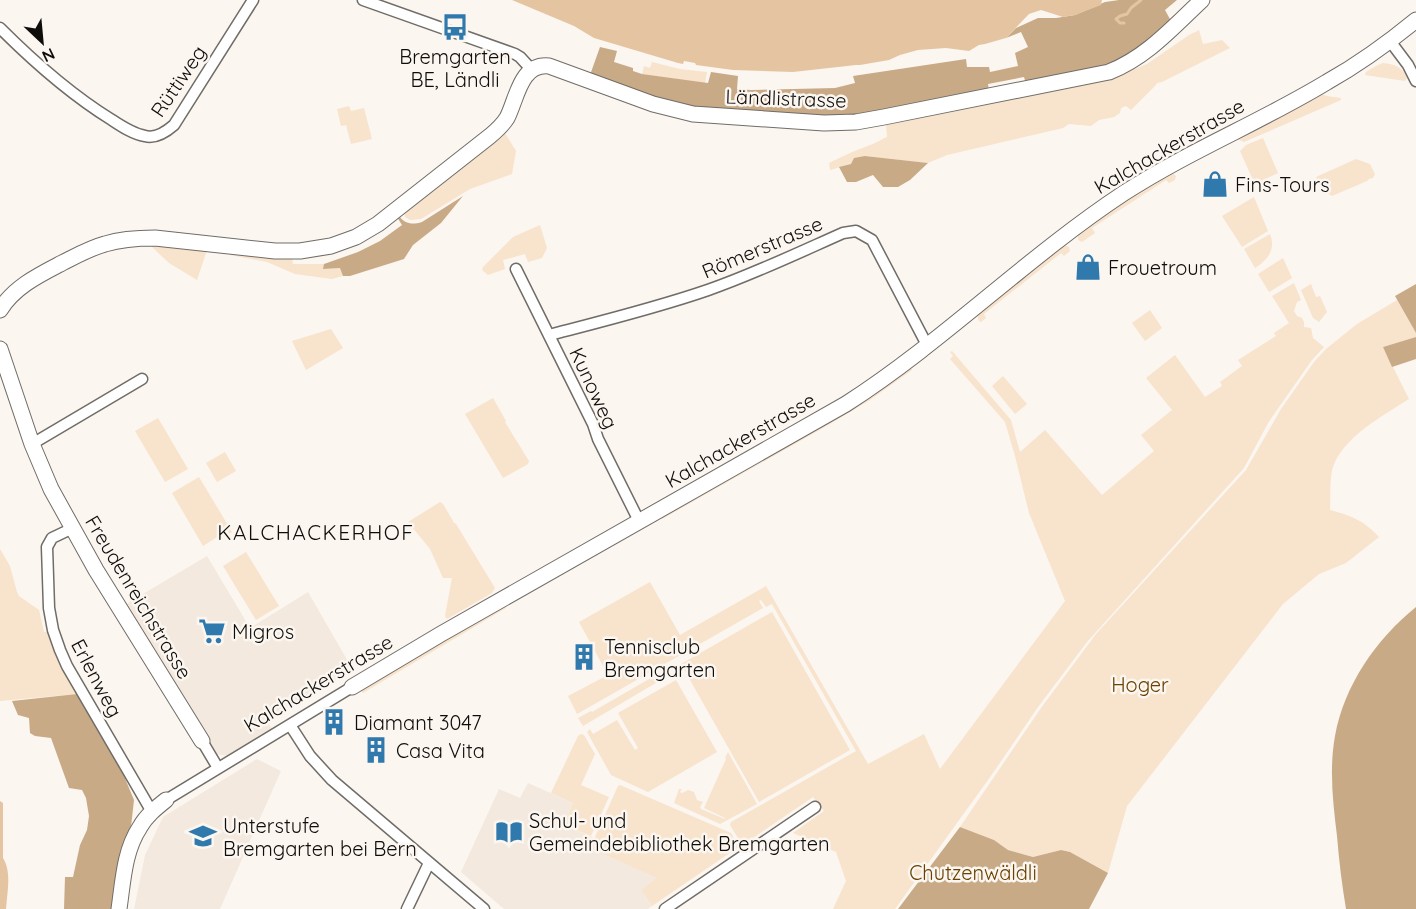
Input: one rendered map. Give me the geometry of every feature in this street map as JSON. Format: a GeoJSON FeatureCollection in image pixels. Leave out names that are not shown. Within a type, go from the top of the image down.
{"type":"FeatureCollection","features":[{"type":"Feature","properties":{"kind":"street","name":"Rüttiweg"},"geometry":{"type":"LineString","coordinates":[[0,28],[23,51],[94,109],[142,136],[153,136],[160,135],[174,125],[253,0]]}},
{"type":"Feature","properties":{"kind":"street"},"geometry":{"type":"LineString","coordinates":[[0,310],[14,292],[33,278],[85,251],[121,240],[155,238],[274,251],[300,251],[331,246],[356,237],[378,224],[496,132],[507,117],[531,69],[520,57],[363,0]]}},
{"type":"Feature","properties":{"kind":"street","name":"Ländlistrasse"},"geometry":{"type":"LineString","coordinates":[[531,69],[549,66],[653,104],[693,114],[810,123],[856,122],[1109,72],[1140,56],[1202,0]]}},
{"type":"Feature","properties":{"kind":"street","name":"Kalchackerstrasse"},"geometry":{"type":"LineString","coordinates":[[119,909],[125,866],[130,849],[140,826],[166,800],[441,634],[846,404],[884,378],[1125,192],[1325,84],[1390,41],[1416,20]]}},
{"type":"Feature","properties":{"kind":"street"},"geometry":{"type":"LineString","coordinates":[[1390,41],[1416,81]]}},
{"type":"Feature","properties":{"kind":"street","name":"Römerstrasse"},"geometry":{"type":"LineString","coordinates":[[549,335],[644,310],[708,290],[767,268],[843,233],[856,231],[872,240],[927,345]]}},
{"type":"Feature","properties":{"kind":"street","name":"Kunoweg"},"geometry":{"type":"LineString","coordinates":[[516,269],[639,521]]}},
{"type":"Feature","properties":{"kind":"street","name":"Freudenreichstrasse"},"geometry":{"type":"LineString","coordinates":[[0,349],[32,444],[51,489],[96,570],[218,768]]}},
{"type":"Feature","properties":{"kind":"street"},"geometry":{"type":"LineString","coordinates":[[32,444],[142,379]]}},
{"type":"Feature","properties":{"kind":"street","name":"Erlenweg"},"geometry":{"type":"LineString","coordinates":[[73,528],[52,538],[47,547],[49,609],[53,630],[67,666],[152,812]]}},
{"type":"Feature","properties":{"kind":"street"},"geometry":{"type":"LineString","coordinates":[[290,725],[310,756],[332,780],[484,909]]}},
{"type":"Feature","properties":{"kind":"street"},"geometry":{"type":"LineString","coordinates":[[664,909],[815,807]]}},
{"type":"Feature","properties":{"kind":"street"},"geometry":{"type":"LineString","coordinates":[[407,909],[429,863]]}},
{"type":"Feature","properties":{"kind":"shaded area"},"geometry":{"type":"Polygon","coordinates":[[[512,0],[1102,0],[1101,5],[1075,15],[1063,17],[1041,10],[1029,14],[1006,38],[979,45],[969,51],[946,48],[918,50],[889,60],[793,72],[733,70],[684,61],[683,64],[678,63],[594,38],[574,26],[512,0]]]}},
{"type":"Feature","properties":{"kind":"shaded area"},"geometry":{"type":"Polygon","coordinates":[[[207,556],[250,628],[308,592],[353,670],[267,721],[272,729],[228,756],[215,754],[126,604],[207,556]]]}},
{"type":"Feature","properties":{"kind":"shaded area","name":"Unterstufe Bremgarten bei Bern"},"geometry":{"type":"Polygon","coordinates":[[[257,759],[281,771],[220,909],[134,909],[145,855],[163,817],[257,759]]]}},
{"type":"Feature","properties":{"kind":"shaded area"},"geometry":{"type":"Polygon","coordinates":[[[528,783],[573,803],[564,825],[594,838],[590,848],[658,878],[641,890],[652,906],[648,909],[504,909],[461,872],[499,789],[520,798],[528,783]]]}},
{"type":"Feature","properties":{"kind":"shaded area"},"geometry":{"type":"Polygon","coordinates":[[[0,801],[3,803],[3,858],[8,876],[6,909],[0,909],[0,801]]]}},
{"type":"Feature","properties":{"kind":"green space"},"geometry":{"type":"Polygon","coordinates":[[[1177,0],[1165,10],[1171,21],[1158,34],[1118,63],[1026,84],[1024,77],[988,84],[989,91],[861,116],[804,117],[678,105],[590,75],[600,47],[617,51],[614,62],[633,68],[633,71],[642,74],[708,83],[711,72],[738,76],[737,89],[751,90],[835,88],[855,83],[853,76],[966,59],[967,67],[989,67],[990,72],[1018,66],[1015,53],[1028,47],[1021,32],[1006,38],[1016,28],[1038,18],[1075,15],[1105,2],[1177,0]]]}},
{"type":"Feature","properties":{"kind":"green space"},"geometry":{"type":"Polygon","coordinates":[[[1199,30],[1203,44],[1222,40],[1230,48],[1157,83],[1131,110],[1126,106],[1121,108],[1120,113],[1114,117],[1099,120],[1091,126],[1069,124],[1063,128],[947,155],[928,163],[866,156],[851,164],[830,170],[829,163],[887,137],[886,125],[1105,81],[1147,64],[1199,30]]]}},
{"type":"Feature","properties":{"kind":"green space"},"geometry":{"type":"Polygon","coordinates":[[[652,62],[680,69],[707,72],[705,83],[642,74],[644,66],[650,68],[652,62]]]}},
{"type":"Feature","properties":{"kind":"green space"},"geometry":{"type":"Polygon","coordinates":[[[1383,63],[1401,69],[1407,78],[1405,81],[1365,75],[1366,72],[1383,63]]]}},
{"type":"Feature","properties":{"kind":"green space"},"geometry":{"type":"Polygon","coordinates":[[[1319,93],[1341,98],[1341,100],[1244,142],[1237,139],[1319,93]]]}},
{"type":"Feature","properties":{"kind":"green space"},"geometry":{"type":"Polygon","coordinates":[[[349,106],[351,111],[364,108],[372,139],[351,144],[346,125],[341,126],[337,109],[349,106]]]}},
{"type":"Feature","properties":{"kind":"green space"},"geometry":{"type":"Polygon","coordinates":[[[505,133],[516,151],[512,174],[470,189],[421,219],[410,220],[405,217],[404,211],[505,133]]]}},
{"type":"Feature","properties":{"kind":"green space"},"geometry":{"type":"Polygon","coordinates":[[[1263,138],[1278,173],[1259,182],[1253,180],[1240,151],[1246,145],[1263,138]]]}},
{"type":"Feature","properties":{"kind":"green space"},"geometry":{"type":"Polygon","coordinates":[[[865,156],[928,163],[910,180],[898,187],[883,187],[873,175],[856,182],[847,182],[839,167],[851,164],[854,158],[865,156]]]}},
{"type":"Feature","properties":{"kind":"green space"},"geometry":{"type":"Polygon","coordinates":[[[1356,159],[1370,164],[1375,174],[1373,178],[1332,196],[1323,191],[1316,177],[1356,159]]]}},
{"type":"Feature","properties":{"kind":"green space"},"geometry":{"type":"Polygon","coordinates":[[[1168,172],[1176,176],[1175,180],[1169,183],[1166,180],[1092,228],[1095,233],[1082,242],[1078,240],[1078,234],[1111,209],[1168,172]]]}},
{"type":"Feature","properties":{"kind":"green space"},"geometry":{"type":"Polygon","coordinates":[[[463,196],[441,223],[413,245],[404,259],[350,276],[343,276],[340,268],[323,269],[324,264],[358,252],[380,241],[402,225],[397,217],[409,223],[422,222],[463,196]]]}},
{"type":"Feature","properties":{"kind":"green space"},"geometry":{"type":"Polygon","coordinates":[[[1254,197],[1268,231],[1242,247],[1222,216],[1254,197]]]}},
{"type":"Feature","properties":{"kind":"green space"},"geometry":{"type":"Polygon","coordinates":[[[540,225],[547,248],[542,258],[528,262],[525,254],[503,260],[505,269],[488,275],[482,270],[513,237],[540,225]]]}},
{"type":"Feature","properties":{"kind":"green space"},"geometry":{"type":"Polygon","coordinates":[[[1270,234],[1272,245],[1270,254],[1255,268],[1244,249],[1270,234]]]}},
{"type":"Feature","properties":{"kind":"green space"},"geometry":{"type":"Polygon","coordinates":[[[149,244],[207,250],[197,280],[169,263],[149,244]]]}},
{"type":"Feature","properties":{"kind":"green space"},"geometry":{"type":"Polygon","coordinates":[[[1064,245],[1069,247],[1070,251],[1064,256],[1061,253],[984,314],[986,318],[979,321],[977,315],[1064,245]]]}},
{"type":"Feature","properties":{"kind":"green space"},"geometry":{"type":"Polygon","coordinates":[[[231,252],[292,257],[293,264],[324,264],[324,269],[341,268],[343,276],[332,279],[295,274],[267,262],[230,255],[231,252]]]}},
{"type":"Feature","properties":{"kind":"green space"},"geometry":{"type":"Polygon","coordinates":[[[1283,258],[1292,278],[1269,292],[1258,274],[1283,258]]]}},
{"type":"Feature","properties":{"kind":"green space"},"geometry":{"type":"Polygon","coordinates":[[[1294,283],[1301,300],[1297,302],[1294,311],[1302,318],[1304,327],[1311,328],[1313,338],[1324,347],[1312,360],[1268,423],[1244,468],[1087,642],[1038,707],[895,909],[833,909],[846,881],[836,852],[793,833],[824,811],[813,797],[744,844],[741,843],[730,825],[731,822],[856,751],[772,604],[766,607],[761,600],[759,601],[763,608],[577,714],[568,696],[608,675],[579,622],[650,582],[680,635],[766,586],[868,764],[924,734],[940,769],[1065,601],[1029,513],[1005,422],[950,359],[953,356],[950,352],[952,351],[1011,420],[1020,452],[1045,430],[1102,495],[1154,451],[1141,435],[1172,410],[1146,378],[1175,355],[1205,397],[1222,386],[1220,382],[1242,366],[1238,360],[1276,336],[1274,333],[1289,323],[1272,296],[1294,283]]]}},
{"type":"Feature","properties":{"kind":"green space"},"geometry":{"type":"Polygon","coordinates":[[[1311,284],[1316,297],[1320,296],[1327,312],[1319,322],[1313,318],[1301,290],[1311,284]]]}},
{"type":"Feature","properties":{"kind":"green space"},"geometry":{"type":"Polygon","coordinates":[[[1416,284],[1416,333],[1395,296],[1416,284]]]}},
{"type":"Feature","properties":{"kind":"green space","name":"Hoger"},"geometry":{"type":"Polygon","coordinates":[[[1397,300],[1416,333],[1416,337],[1383,347],[1409,399],[1365,428],[1346,446],[1333,467],[1331,483],[1330,510],[1357,519],[1379,537],[1346,563],[1319,574],[1283,604],[1127,806],[1108,873],[1070,852],[1061,850],[1033,857],[1008,850],[994,840],[960,827],[1041,708],[1096,634],[1246,470],[1281,409],[1314,362],[1357,324],[1397,300]]]}},
{"type":"Feature","properties":{"kind":"green space"},"geometry":{"type":"Polygon","coordinates":[[[1150,310],[1162,328],[1145,341],[1132,323],[1150,310]]]}},
{"type":"Feature","properties":{"kind":"green space"},"geometry":{"type":"Polygon","coordinates":[[[331,329],[343,348],[306,370],[292,341],[331,329]]]}},
{"type":"Feature","properties":{"kind":"green space"},"geometry":{"type":"Polygon","coordinates":[[[1416,337],[1416,359],[1392,367],[1383,347],[1416,337]]]}},
{"type":"Feature","properties":{"kind":"green space"},"geometry":{"type":"Polygon","coordinates":[[[909,366],[912,370],[870,400],[662,519],[660,515],[909,366]]]}},
{"type":"Feature","properties":{"kind":"green space"},"geometry":{"type":"Polygon","coordinates":[[[1003,376],[1027,404],[1015,414],[992,386],[1003,376]]]}},
{"type":"Feature","properties":{"kind":"green space"},"geometry":{"type":"Polygon","coordinates":[[[493,398],[529,461],[528,464],[503,478],[465,414],[493,398]]]}},
{"type":"Feature","properties":{"kind":"green space"},"geometry":{"type":"Polygon","coordinates":[[[158,418],[188,469],[165,482],[135,431],[158,418]]]}},
{"type":"Feature","properties":{"kind":"green space"},"geometry":{"type":"Polygon","coordinates":[[[225,452],[236,471],[217,482],[206,463],[225,452]]]}},
{"type":"Feature","properties":{"kind":"green space"},"geometry":{"type":"Polygon","coordinates":[[[199,477],[232,532],[227,535],[225,532],[203,546],[172,493],[199,477]]]}},
{"type":"Feature","properties":{"kind":"green space"},"geometry":{"type":"Polygon","coordinates":[[[440,502],[495,588],[492,593],[447,619],[445,616],[452,578],[443,578],[430,549],[408,522],[440,502]]]}},
{"type":"Feature","properties":{"kind":"green space"},"geometry":{"type":"Polygon","coordinates":[[[0,549],[10,566],[19,596],[39,610],[44,632],[49,632],[59,659],[77,694],[0,701],[0,549]]]}},
{"type":"Feature","properties":{"kind":"green space"},"geometry":{"type":"Polygon","coordinates":[[[246,552],[279,606],[256,620],[223,566],[246,552]]]}},
{"type":"Feature","properties":{"kind":"green space"},"geometry":{"type":"Polygon","coordinates":[[[503,604],[506,608],[363,693],[360,688],[503,604]]]}},
{"type":"Feature","properties":{"kind":"green space"},"geometry":{"type":"Polygon","coordinates":[[[1416,607],[1416,909],[1346,909],[1332,773],[1339,717],[1354,682],[1375,649],[1416,607]]]}},
{"type":"Feature","properties":{"kind":"green space"},"geometry":{"type":"Polygon","coordinates":[[[772,612],[850,750],[759,802],[681,664],[772,612]]]}},
{"type":"Feature","properties":{"kind":"green space"},"geometry":{"type":"Polygon","coordinates":[[[663,671],[666,677],[583,726],[578,718],[592,712],[663,671]]]}},
{"type":"Feature","properties":{"kind":"green space"},"geometry":{"type":"Polygon","coordinates":[[[676,680],[717,752],[648,792],[611,775],[587,732],[590,729],[593,734],[617,720],[635,750],[638,748],[618,713],[676,680]]]}},
{"type":"Feature","properties":{"kind":"green space"},"geometry":{"type":"Polygon","coordinates":[[[77,694],[122,771],[134,800],[131,827],[122,853],[113,909],[64,909],[65,877],[73,877],[80,845],[87,830],[89,816],[86,798],[82,790],[69,788],[51,738],[30,733],[29,718],[18,715],[12,701],[77,694]]]}},
{"type":"Feature","properties":{"kind":"green space"},"geometry":{"type":"Polygon","coordinates":[[[581,734],[584,735],[595,754],[581,785],[609,797],[591,836],[564,825],[573,803],[551,793],[581,734]]]}},
{"type":"Feature","properties":{"kind":"green space"},"geometry":{"type":"Polygon","coordinates":[[[728,752],[757,804],[720,824],[674,803],[679,789],[682,789],[680,792],[682,793],[688,790],[694,792],[697,800],[703,802],[701,809],[725,819],[704,808],[728,752]]]}},
{"type":"Feature","properties":{"kind":"green space"},"geometry":{"type":"Polygon","coordinates":[[[620,785],[731,833],[738,845],[737,848],[652,906],[641,890],[657,878],[590,848],[620,785]]]}},
{"type":"Feature","properties":{"kind":"green space","name":"Chutzenwäldli"},"geometry":{"type":"Polygon","coordinates":[[[960,827],[994,840],[1008,850],[1033,857],[1061,850],[1070,852],[1108,873],[1089,909],[898,909],[960,827]]]}},
{"type":"Feature","properties":{"kind":"waterway"},"geometry":{"type":"LineString","coordinates":[[1124,23],[1116,19],[1127,14],[1141,0]]}},
{"type":"Feature","properties":{"kind":"place","name":"Bremgarten BE, Ländli"},"geometry":{"type":"Point","coordinates":[455,27]}},
{"type":"Feature","properties":{"kind":"place","name":"Fins-Tours"},"geometry":{"type":"Point","coordinates":[1215,184]}},
{"type":"Feature","properties":{"kind":"place","name":"Frouetroum"},"geometry":{"type":"Point","coordinates":[1088,267]}},
{"type":"Feature","properties":{"kind":"place","name":"Migros"},"geometry":{"type":"Point","coordinates":[212,631]}},
{"type":"Feature","properties":{"kind":"place","name":"Tennisclub Bremgarten"},"geometry":{"type":"Point","coordinates":[584,657]}},
{"type":"Feature","properties":{"kind":"place","name":"Diamant 3047"},"geometry":{"type":"Point","coordinates":[334,722]}},
{"type":"Feature","properties":{"kind":"place","name":"Casa Vita"},"geometry":{"type":"Point","coordinates":[376,750]}},
{"type":"Feature","properties":{"kind":"place","name":"Schul- und Gemeindebibliothek Bremgarten"},"geometry":{"type":"Point","coordinates":[509,832]}},
{"type":"Feature","properties":{"kind":"place","name":"Unterstufe Bremgarten bei Bern"},"geometry":{"type":"Point","coordinates":[203,836]}},
{"type":"Feature","properties":{"kind":"district","name":"KALCHACKERHOF"},"geometry":{"type":"Point","coordinates":[316,532]}}]}
